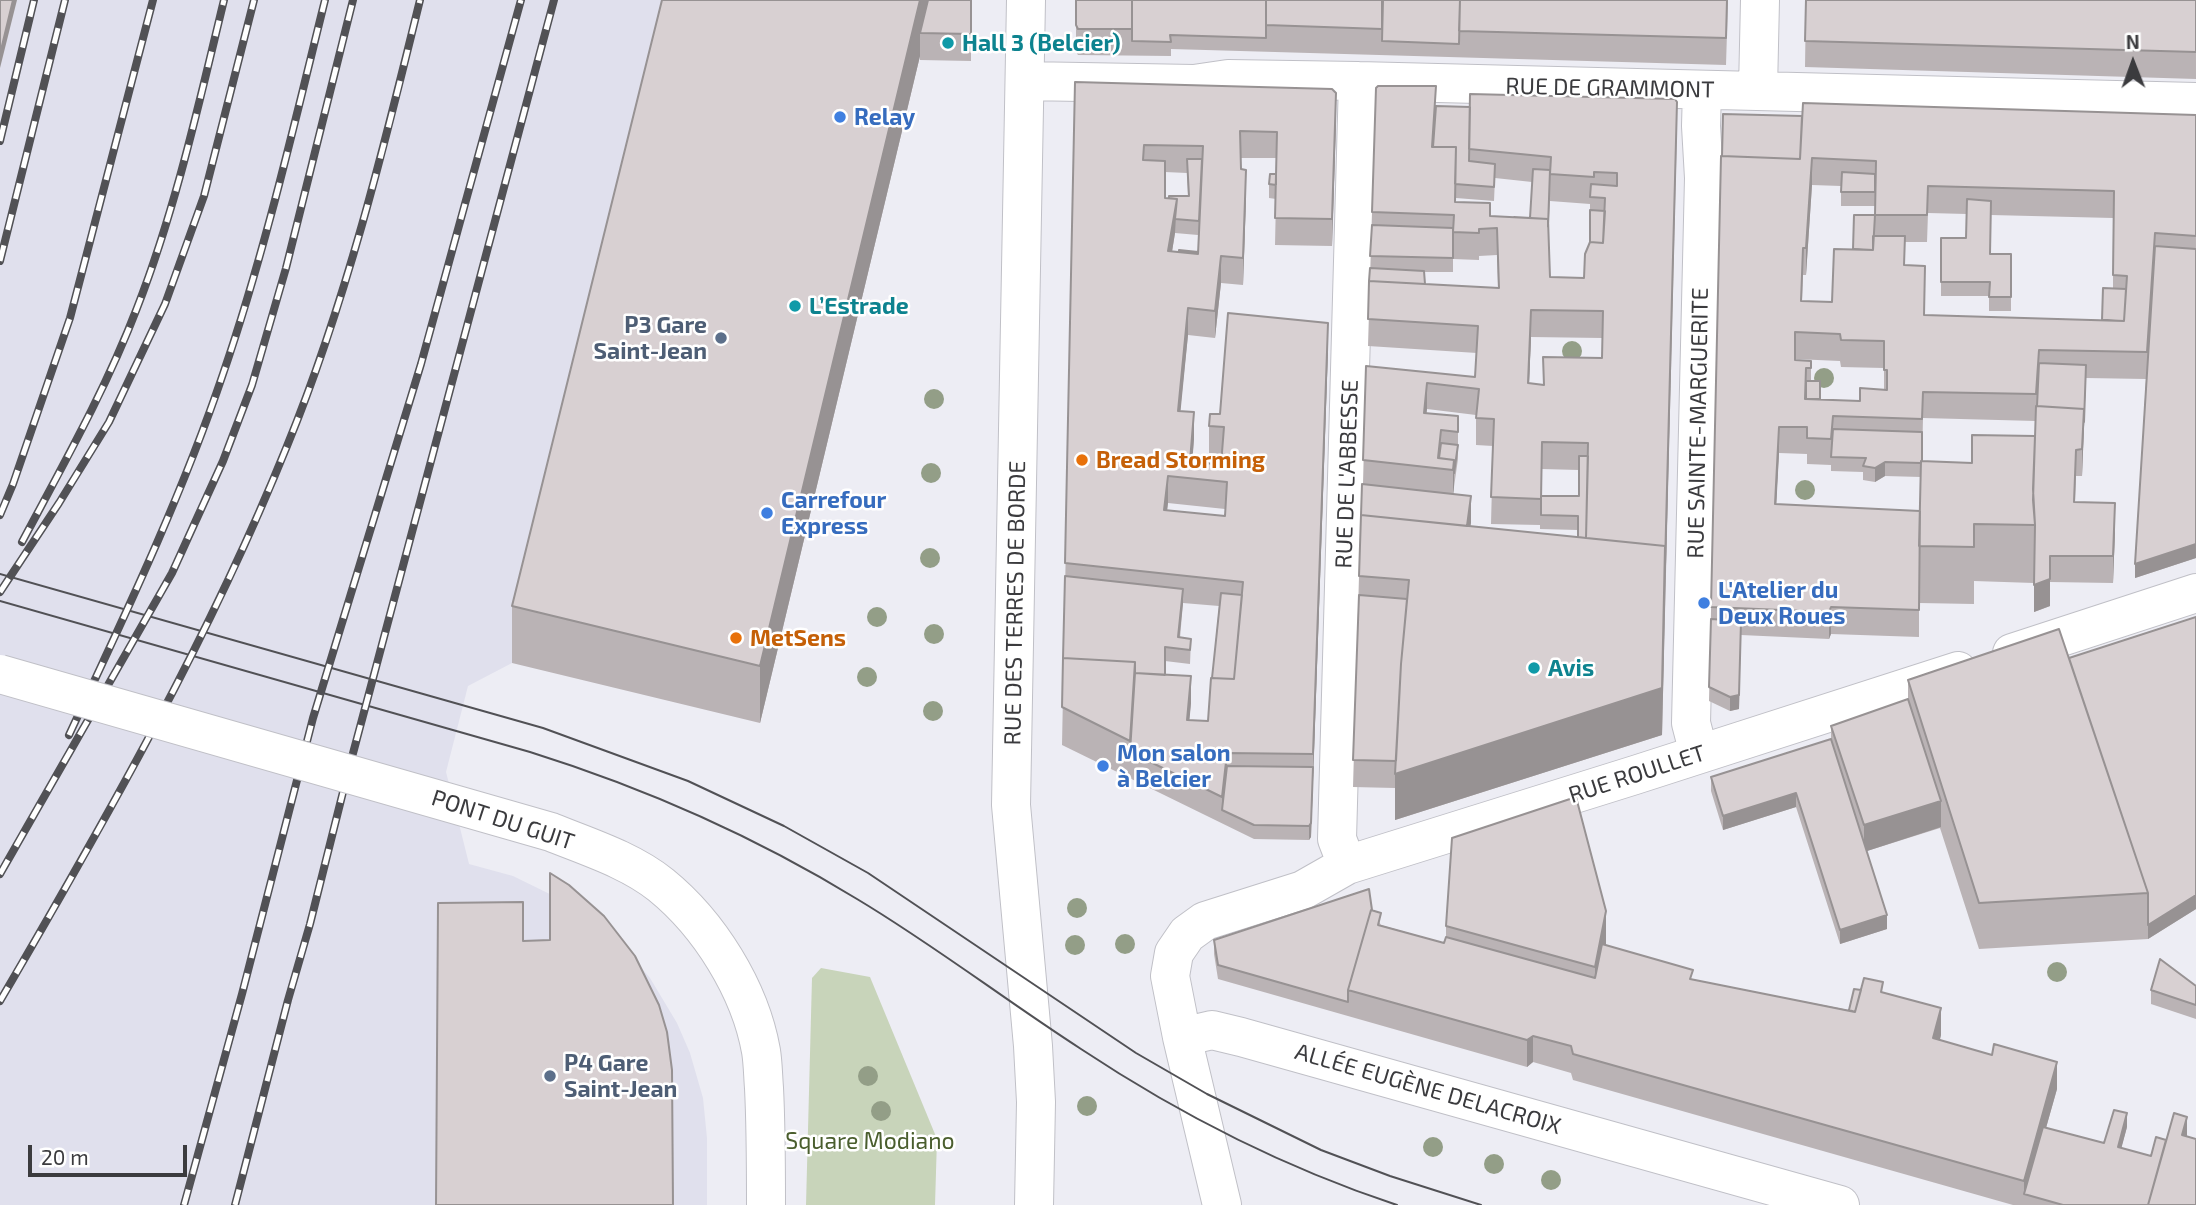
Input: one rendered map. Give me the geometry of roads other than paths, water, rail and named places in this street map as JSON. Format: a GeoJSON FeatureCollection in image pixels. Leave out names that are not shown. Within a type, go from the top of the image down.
{"type":"FeatureCollection","features":[{"type":"Feature","properties":{"kind":"street","name":"RUE DES TERRES DE BORDE"},"geometry":{"type":"LineString","coordinates":[[1026,0],[1011,805],[1034,1057],[1034,1205]]}},
{"type":"Feature","properties":{"kind":"street"},"geometry":{"type":"LineString","coordinates":[[1758,90],[1760,0]]}},
{"type":"Feature","properties":{"kind":"street","name":"RUE DE GRAMMONT"},"geometry":{"type":"LineString","coordinates":[[1025,81],[1194,84],[1228,79],[1358,81],[2196,102]]}},
{"type":"Feature","properties":{"kind":"street","name":"RUE DE L'ABBESSE"},"geometry":{"type":"LineString","coordinates":[[1348,865],[1337,839],[1358,81]]}},
{"type":"Feature","properties":{"kind":"street","name":"RUE SAINTE-MARGUERITE"},"geometry":{"type":"LineString","coordinates":[[1699,754],[1691,723],[1704,178],[1702,90]]}},
{"type":"Feature","properties":{"kind":"street","name":"RUE ROULLET"},"geometry":{"type":"LineString","coordinates":[[1182,1037],[1170,975],[1174,953],[1187,934],[1205,921],[1303,890],[1348,865],[2196,593]]}},
{"type":"Feature","properties":{"kind":"street","name":"PONT DU GUIT"},"geometry":{"type":"LineString","coordinates":[[0,674],[551,832],[623,862],[660,884],[696,918],[724,958],[746,1001],[761,1050],[765,1111],[765,1205]]}},
{"type":"Feature","properties":{"kind":"street","name":"ALLÉE EUGÈNE DELACROIX"},"geometry":{"type":"LineString","coordinates":[[1182,1037],[1212,1030],[1241,1037],[1840,1205]]}},
{"type":"Feature","properties":{"kind":"street"},"geometry":{"type":"LineString","coordinates":[[1182,1037],[1222,1205]]}},
{"type":"Feature","properties":{"kind":"tram line"},"geometry":{"type":"LineString","coordinates":[[0,574],[543,728],[688,781],[784,826],[868,873],[1136,1053],[1207,1094],[1321,1150],[1390,1176],[1481,1205]]}},
{"type":"Feature","properties":{"kind":"tram line"},"geometry":{"type":"LineString","coordinates":[[0,601],[530,752],[615,781],[698,815],[779,855],[857,899],[1156,1096],[1274,1157],[1397,1205]]}},
{"type":"Feature","properties":{"kind":"railway"},"geometry":{"type":"LineString","coordinates":[[0,141],[34,0]]}},
{"type":"Feature","properties":{"kind":"railway"},"geometry":{"type":"LineString","coordinates":[[0,261],[65,0]]}},
{"type":"Feature","properties":{"kind":"railway"},"geometry":{"type":"LineString","coordinates":[[0,515],[70,318],[153,0]]}},
{"type":"Feature","properties":{"kind":"railway"},"geometry":{"type":"LineString","coordinates":[[22,542],[98,397],[137,308],[175,194],[224,0]]}},
{"type":"Feature","properties":{"kind":"railway"},"geometry":{"type":"LineString","coordinates":[[0,592],[109,422],[165,304],[204,196],[254,0]]}},
{"type":"Feature","properties":{"kind":"railway"},"geometry":{"type":"LineString","coordinates":[[69,735],[131,602],[207,420],[266,235],[325,0]]}},
{"type":"Feature","properties":{"kind":"railway"},"geometry":{"type":"LineString","coordinates":[[0,874],[172,573],[223,461],[252,385],[286,268],[353,0]]}},
{"type":"Feature","properties":{"kind":"railway"},"geometry":{"type":"LineString","coordinates":[[0,1001],[154,728],[257,518],[308,392],[345,281],[377,170],[420,0]]}},
{"type":"Feature","properties":{"kind":"railway"},"geometry":{"type":"LineString","coordinates":[[184,1205],[313,718],[421,364],[521,0]]}},
{"type":"Feature","properties":{"kind":"railway"},"geometry":{"type":"LineString","coordinates":[[235,1205],[554,0]]}},
{"type":"Feature","properties":{"kind":"place","name":"Hall 3 (Belcier)"},"geometry":{"type":"Point","coordinates":[948,43]}},
{"type":"Feature","properties":{"kind":"place","name":"Relay"},"geometry":{"type":"Point","coordinates":[840,117]}},
{"type":"Feature","properties":{"kind":"place","name":"L’Estrade"},"geometry":{"type":"Point","coordinates":[795,306]}},
{"type":"Feature","properties":{"kind":"place","name":"P3 Gare Saint-Jean"},"geometry":{"type":"Point","coordinates":[721,338]}},
{"type":"Feature","properties":{"kind":"place","name":"Bread Storming"},"geometry":{"type":"Point","coordinates":[1082,460]}},
{"type":"Feature","properties":{"kind":"place","name":"Carrefour Express"},"geometry":{"type":"Point","coordinates":[767,513]}},
{"type":"Feature","properties":{"kind":"place","name":"L'Atelier du Deux Roues"},"geometry":{"type":"Point","coordinates":[1704,603]}},
{"type":"Feature","properties":{"kind":"place","name":"MetSens"},"geometry":{"type":"Point","coordinates":[736,638]}},
{"type":"Feature","properties":{"kind":"place","name":"Avis"},"geometry":{"type":"Point","coordinates":[1534,668]}},
{"type":"Feature","properties":{"kind":"place","name":"Mon salon à Belcier"},"geometry":{"type":"Point","coordinates":[1103,766]}},
{"type":"Feature","properties":{"kind":"place","name":"P4 Gare Saint-Jean"},"geometry":{"type":"Point","coordinates":[550,1076]}},
{"type":"Feature","properties":{"kind":"park label","name":"Square Modiano"},"geometry":{"type":"Point","coordinates":[870,1141]}}]}
